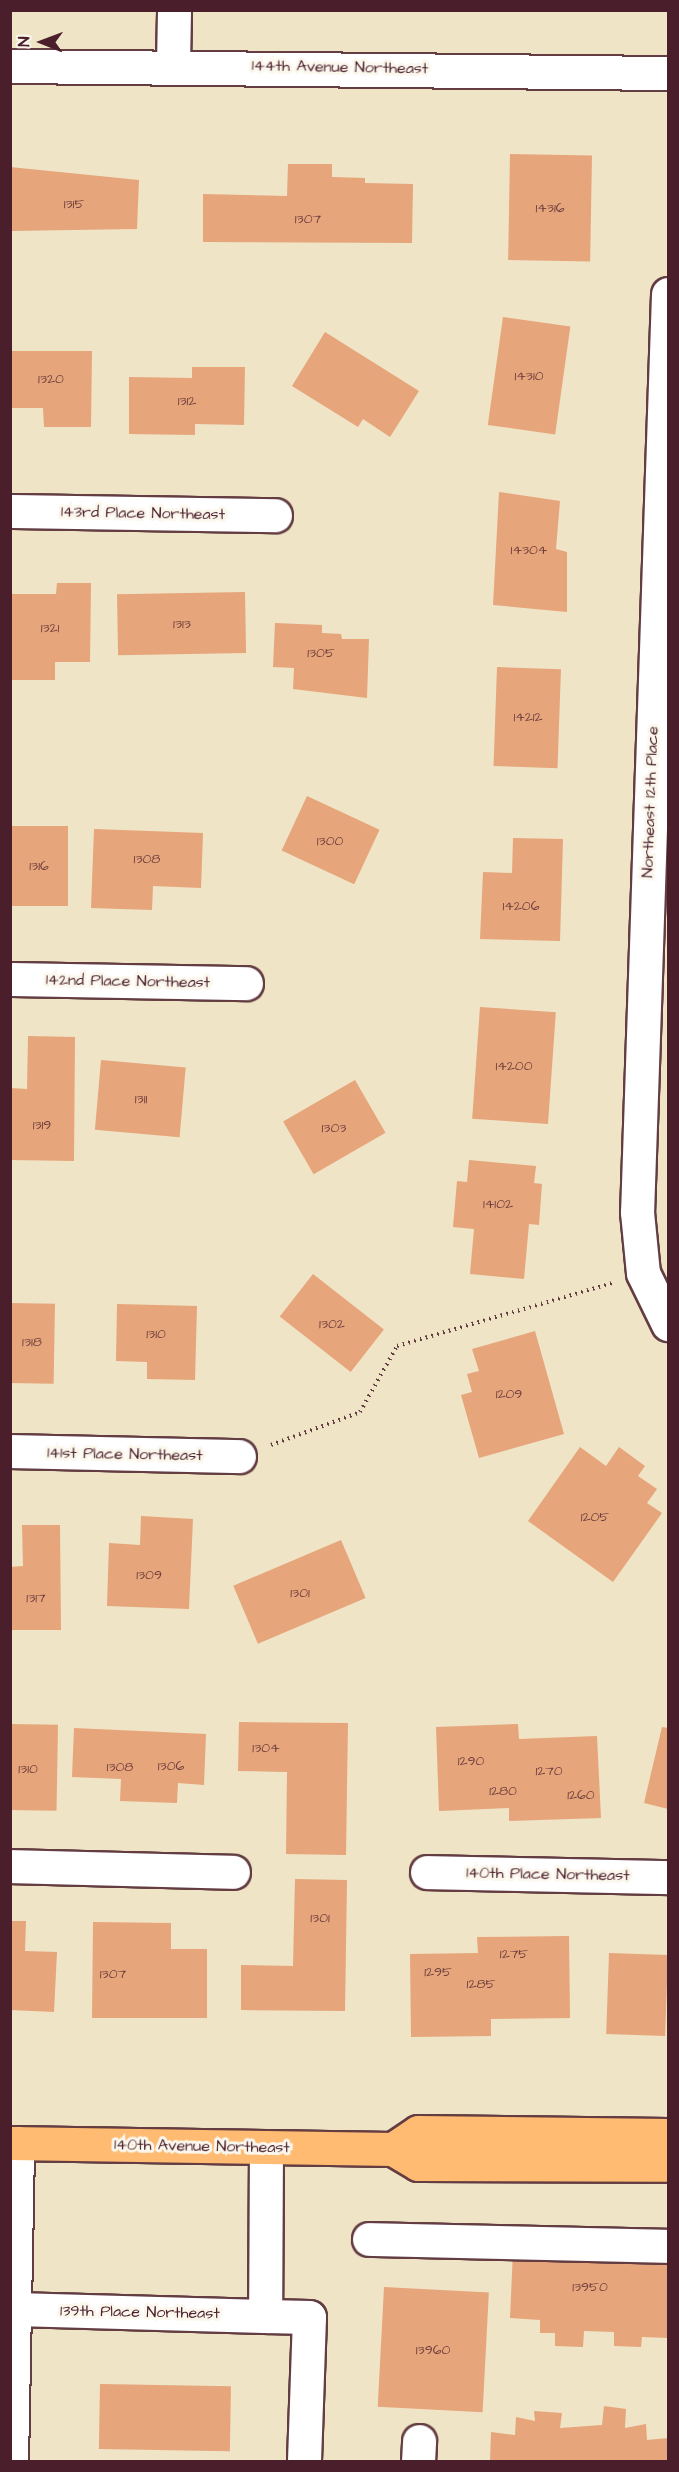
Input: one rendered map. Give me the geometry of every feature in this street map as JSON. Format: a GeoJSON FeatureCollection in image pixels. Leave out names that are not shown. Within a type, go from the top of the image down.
{"type":"FeatureCollection","features":[{"type":"Feature","properties":{"kind":"main road"},"geometry":{"type":"LineString","coordinates":[[393,2149],[418,2132],[669,2135]]}},
{"type":"Feature","properties":{"kind":"main road","name":"140th Avenue Northeast"},"geometry":{"type":"LineString","coordinates":[[14,2143],[393,2149],[418,2164],[669,2165]]}},
{"type":"Feature","properties":{"kind":"street"},"geometry":{"type":"LineString","coordinates":[[173,64],[174,10]]}},
{"type":"Feature","properties":{"kind":"street","name":"144th Avenue Northeast"},"geometry":{"type":"LineString","coordinates":[[10,66],[173,64],[669,73]]}},
{"type":"Feature","properties":{"kind":"street","name":"Northeast 12th Place"},"geometry":{"type":"LineString","coordinates":[[663,1316],[643,1273],[637,1212],[669,294]]}},
{"type":"Feature","properties":{"kind":"street","name":"143rd Place Northeast"},"geometry":{"type":"LineString","coordinates":[[10,512],[275,515]]}},
{"type":"Feature","properties":{"kind":"street","name":"142nd Place Northeast"},"geometry":{"type":"LineString","coordinates":[[10,979],[246,983]]}},
{"type":"Feature","properties":{"kind":"street","name":"141st Place Northeast"},"geometry":{"type":"LineString","coordinates":[[10,1451],[239,1456]]}},
{"type":"Feature","properties":{"kind":"street"},"geometry":{"type":"LineString","coordinates":[[10,1866],[232,1872]]}},
{"type":"Feature","properties":{"kind":"street","name":"140th Place Northeast"},"geometry":{"type":"LineString","coordinates":[[427,1872],[669,1876]]}},
{"type":"Feature","properties":{"kind":"street"},"geometry":{"type":"LineString","coordinates":[[11,2462],[14,2143]]}},
{"type":"Feature","properties":{"kind":"street"},"geometry":{"type":"LineString","coordinates":[[266,2147],[266,2316]]}},
{"type":"Feature","properties":{"kind":"street"},"geometry":{"type":"LineString","coordinates":[[369,2239],[669,2246]]}},
{"type":"Feature","properties":{"kind":"street","name":"139th Place Northeast"},"geometry":{"type":"LineString","coordinates":[[14,2309],[309,2317],[304,2462]]}},
{"type":"Feature","properties":{"kind":"path"},"geometry":{"type":"LineString","coordinates":[[239,1456],[360,1412],[397,1346],[615,1282]]}},
{"type":"Feature","properties":{"kind":"building"},"geometry":{"type":"Polygon","coordinates":[[[510,154],[592,155],[590,261],[508,260],[510,154]]]}},
{"type":"Feature","properties":{"kind":"building"},"geometry":{"type":"Polygon","coordinates":[[[288,164],[332,164],[332,177],[365,178],[365,183],[413,184],[412,243],[203,242],[203,194],[287,196],[288,164]]]}},
{"type":"Feature","properties":{"kind":"building"},"geometry":{"type":"Polygon","coordinates":[[[10,167],[139,180],[137,229],[10,231],[10,167]]]}},
{"type":"Feature","properties":{"kind":"building"},"geometry":{"type":"Polygon","coordinates":[[[503,317],[570,326],[555,434],[488,425],[503,317]]]}},
{"type":"Feature","properties":{"kind":"building"},"geometry":{"type":"Polygon","coordinates":[[[325,332],[419,391],[390,437],[363,419],[358,427],[292,386],[325,332]]]}},
{"type":"Feature","properties":{"kind":"building"},"geometry":{"type":"Polygon","coordinates":[[[10,351],[92,351],[91,427],[44,427],[43,408],[10,408],[10,351]]]}},
{"type":"Feature","properties":{"kind":"building"},"geometry":{"type":"Polygon","coordinates":[[[192,367],[245,367],[244,425],[195,424],[195,435],[129,434],[129,377],[192,378],[192,367]]]}},
{"type":"Feature","properties":{"kind":"building"},"geometry":{"type":"Polygon","coordinates":[[[499,492],[560,501],[556,549],[567,552],[567,612],[493,605],[499,492]]]}},
{"type":"Feature","properties":{"kind":"building"},"geometry":{"type":"Polygon","coordinates":[[[57,583],[91,583],[90,662],[55,662],[55,680],[10,680],[10,594],[56,594],[57,583]]]}},
{"type":"Feature","properties":{"kind":"building"},"geometry":{"type":"Polygon","coordinates":[[[245,592],[246,653],[118,655],[117,594],[245,592]]]}},
{"type":"Feature","properties":{"kind":"building"},"geometry":{"type":"Polygon","coordinates":[[[275,623],[322,625],[322,633],[341,634],[342,639],[369,639],[367,698],[293,689],[294,668],[273,667],[275,623]]]}},
{"type":"Feature","properties":{"kind":"building"},"geometry":{"type":"Polygon","coordinates":[[[497,667],[561,669],[558,768],[494,766],[497,667]]]}},
{"type":"Feature","properties":{"kind":"building"},"geometry":{"type":"Polygon","coordinates":[[[307,796],[380,830],[354,884],[282,850],[307,796]]]}},
{"type":"Feature","properties":{"kind":"building"},"geometry":{"type":"Polygon","coordinates":[[[10,826],[68,826],[68,906],[10,906],[10,826]]]}},
{"type":"Feature","properties":{"kind":"building"},"geometry":{"type":"Polygon","coordinates":[[[94,829],[203,833],[201,888],[153,886],[152,910],[91,908],[94,829]]]}},
{"type":"Feature","properties":{"kind":"building"},"geometry":{"type":"Polygon","coordinates":[[[513,838],[563,839],[560,941],[480,939],[483,872],[512,873],[513,838]]]}},
{"type":"Feature","properties":{"kind":"building"},"geometry":{"type":"Polygon","coordinates":[[[480,1007],[556,1012],[548,1124],[472,1119],[480,1007]]]}},
{"type":"Feature","properties":{"kind":"building"},"geometry":{"type":"Polygon","coordinates":[[[28,1036],[75,1037],[74,1161],[10,1160],[10,1088],[27,1089],[28,1036]]]}},
{"type":"Feature","properties":{"kind":"building"},"geometry":{"type":"Polygon","coordinates":[[[101,1060],[186,1067],[180,1137],[95,1130],[101,1060]]]}},
{"type":"Feature","properties":{"kind":"building"},"geometry":{"type":"Polygon","coordinates":[[[355,1080],[386,1133],[314,1174],[283,1122],[355,1080]]]}},
{"type":"Feature","properties":{"kind":"building"},"geometry":{"type":"Polygon","coordinates":[[[469,1160],[536,1166],[534,1183],[542,1184],[539,1225],[529,1224],[524,1279],[470,1274],[474,1229],[453,1227],[457,1181],[467,1182],[469,1160]]]}},
{"type":"Feature","properties":{"kind":"building"},"geometry":{"type":"Polygon","coordinates":[[[313,1274],[384,1329],[351,1372],[280,1317],[313,1274]]]}},
{"type":"Feature","properties":{"kind":"building"},"geometry":{"type":"Polygon","coordinates":[[[10,1303],[55,1304],[54,1384],[10,1383],[10,1303]]]}},
{"type":"Feature","properties":{"kind":"building"},"geometry":{"type":"Polygon","coordinates":[[[117,1304],[197,1306],[195,1380],[147,1379],[147,1362],[116,1361],[117,1304]]]}},
{"type":"Feature","properties":{"kind":"building"},"geometry":{"type":"Polygon","coordinates":[[[535,1331],[564,1434],[479,1458],[461,1395],[472,1392],[467,1374],[479,1371],[472,1349],[535,1331]]]}},
{"type":"Feature","properties":{"kind":"building"},"geometry":{"type":"Polygon","coordinates":[[[580,1447],[606,1466],[619,1447],[645,1466],[638,1476],[657,1489],[647,1503],[662,1513],[613,1582],[528,1521],[580,1447]]]}},
{"type":"Feature","properties":{"kind":"building"},"geometry":{"type":"Polygon","coordinates":[[[141,1516],[193,1519],[189,1609],[107,1606],[109,1543],[140,1545],[141,1516]]]}},
{"type":"Feature","properties":{"kind":"building"},"geometry":{"type":"Polygon","coordinates":[[[22,1525],[60,1525],[61,1630],[10,1630],[10,1567],[23,1566],[22,1525]]]}},
{"type":"Feature","properties":{"kind":"building"},"geometry":{"type":"Polygon","coordinates":[[[341,1540],[366,1598],[258,1644],[233,1586],[341,1540]]]}},
{"type":"Feature","properties":{"kind":"building"},"geometry":{"type":"Polygon","coordinates":[[[239,1722],[348,1723],[346,1855],[286,1854],[287,1772],[238,1771],[239,1722]]]}},
{"type":"Feature","properties":{"kind":"building"},"geometry":{"type":"Polygon","coordinates":[[[10,1724],[58,1725],[56,1811],[10,1810],[10,1724]]]}},
{"type":"Feature","properties":{"kind":"building"},"geometry":{"type":"Polygon","coordinates":[[[518,1724],[519,1739],[597,1736],[601,1818],[509,1821],[509,1808],[439,1811],[436,1727],[518,1724]]]}},
{"type":"Feature","properties":{"kind":"building"},"geometry":{"type":"Polygon","coordinates":[[[662,1727],[668,1728],[668,1809],[644,1803],[662,1727]]]}},
{"type":"Feature","properties":{"kind":"building"},"geometry":{"type":"Polygon","coordinates":[[[74,1728],[206,1734],[204,1785],[178,1783],[177,1803],[120,1801],[121,1779],[72,1777],[74,1728]]]}},
{"type":"Feature","properties":{"kind":"building"},"geometry":{"type":"Polygon","coordinates":[[[295,1879],[347,1880],[345,2011],[241,2010],[241,1965],[293,1966],[295,1879]]]}},
{"type":"Feature","properties":{"kind":"building"},"geometry":{"type":"Polygon","coordinates":[[[10,1921],[26,1921],[25,1951],[57,1952],[54,2012],[10,2010],[10,1921]]]}},
{"type":"Feature","properties":{"kind":"building"},"geometry":{"type":"Polygon","coordinates":[[[93,1922],[171,1923],[171,1949],[207,1949],[207,2018],[92,2018],[93,1922]]]}},
{"type":"Feature","properties":{"kind":"building"},"geometry":{"type":"Polygon","coordinates":[[[569,1936],[570,2018],[491,2019],[491,2036],[411,2037],[410,1954],[478,1953],[477,1937],[569,1936]]]}},
{"type":"Feature","properties":{"kind":"building"},"geometry":{"type":"Polygon","coordinates":[[[609,1953],[668,1955],[665,2036],[606,2034],[609,1953]]]}},
{"type":"Feature","properties":{"kind":"building"},"geometry":{"type":"Polygon","coordinates":[[[513,2251],[668,2257],[668,2338],[642,2337],[641,2347],[614,2346],[614,2332],[584,2331],[583,2347],[555,2346],[555,2333],[540,2333],[540,2320],[510,2318],[513,2251]]]}},
{"type":"Feature","properties":{"kind":"building"},"geometry":{"type":"Polygon","coordinates":[[[384,2287],[489,2292],[483,2412],[378,2407],[384,2287]]]}},
{"type":"Feature","properties":{"kind":"building"},"geometry":{"type":"Polygon","coordinates":[[[100,2384],[231,2386],[230,2451],[99,2449],[100,2384]]]}},
{"type":"Feature","properties":{"kind":"building"},"geometry":{"type":"Polygon","coordinates":[[[604,2406],[626,2409],[625,2428],[646,2424],[647,2440],[668,2438],[668,2462],[490,2462],[491,2432],[515,2435],[516,2417],[535,2421],[534,2411],[562,2413],[560,2428],[602,2425],[604,2406]]]}}]}
